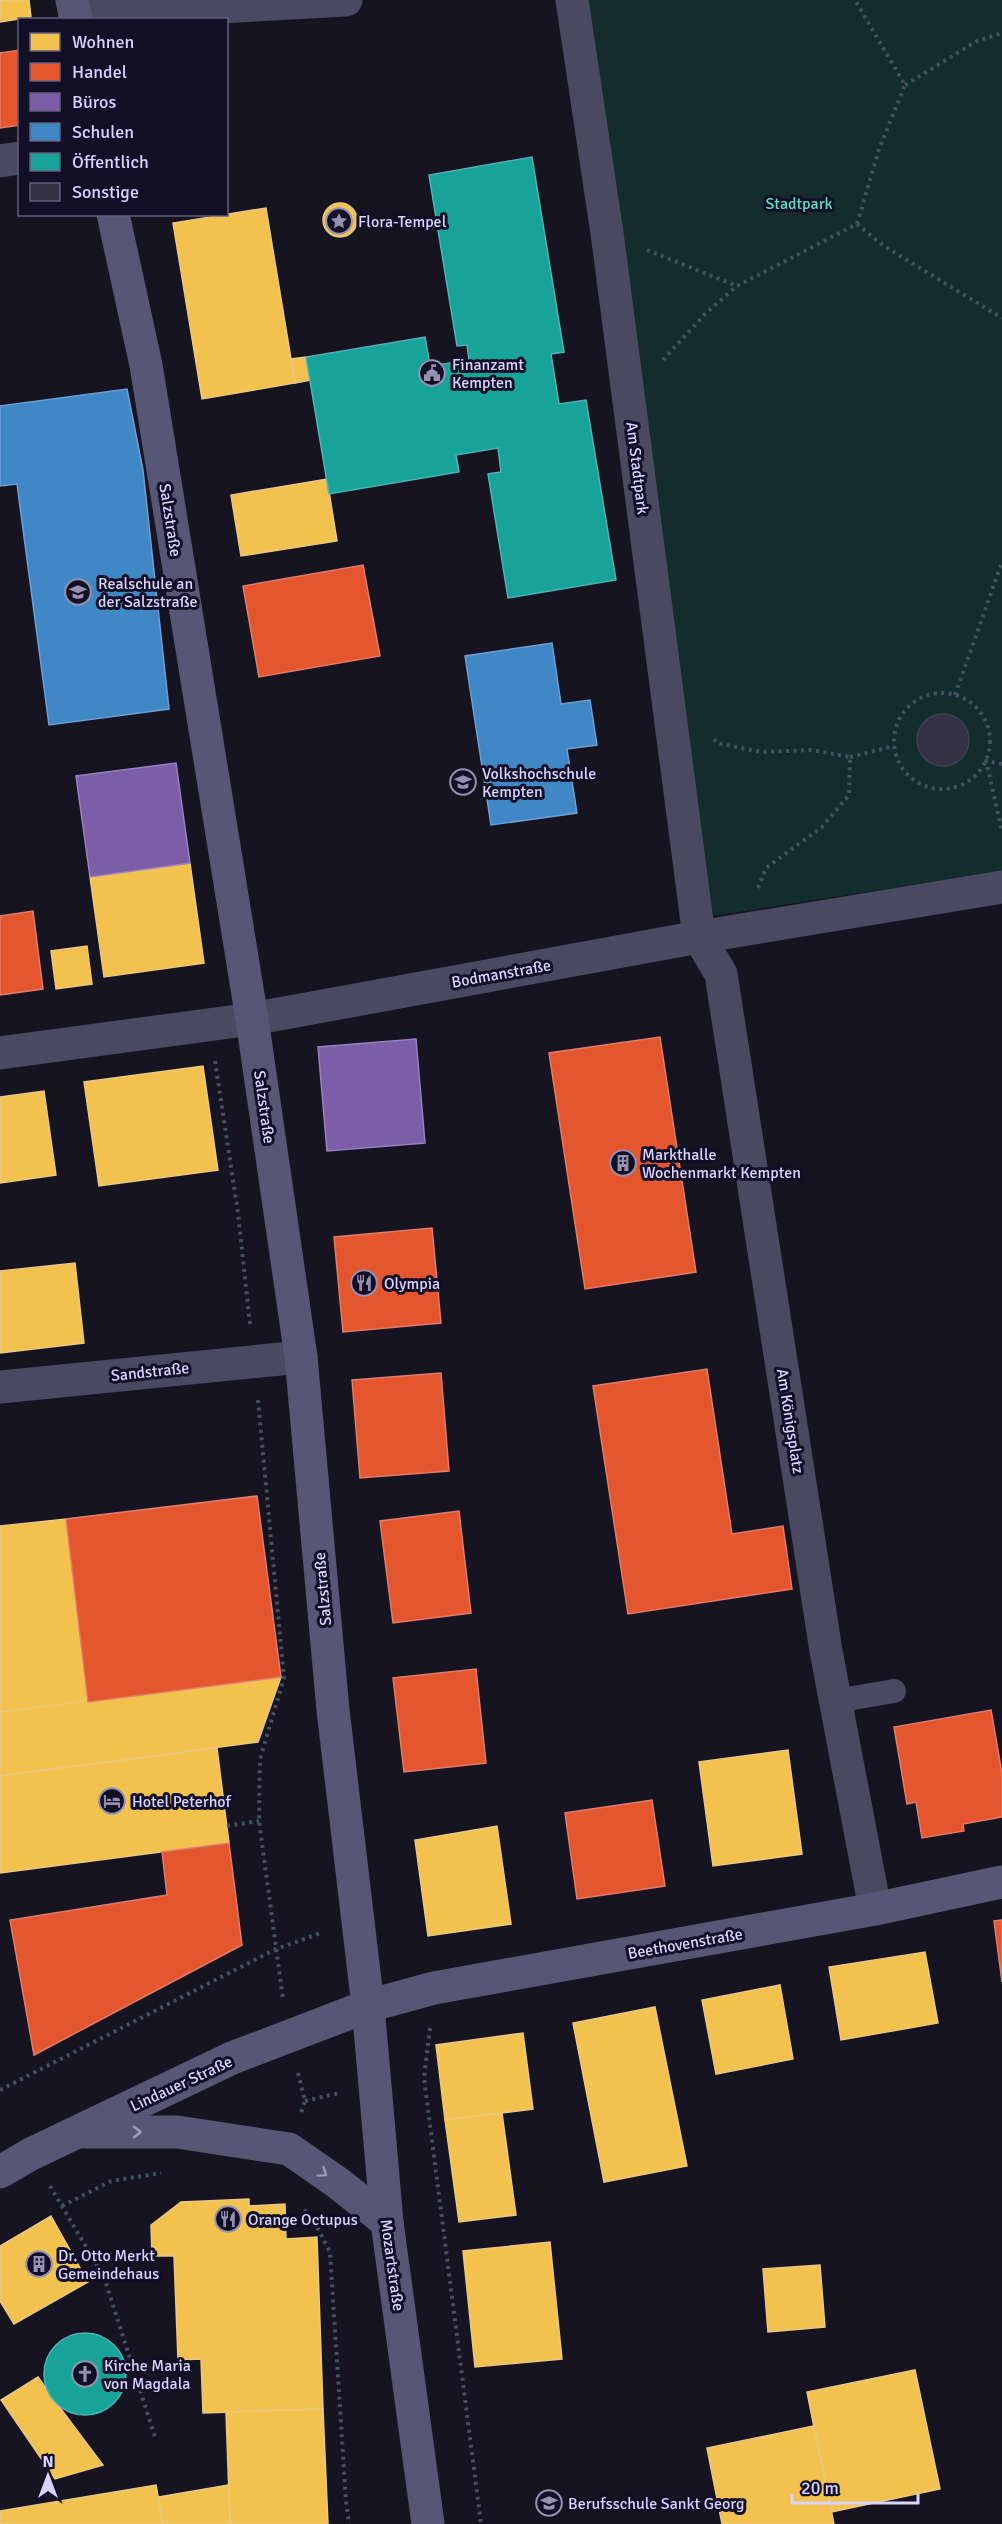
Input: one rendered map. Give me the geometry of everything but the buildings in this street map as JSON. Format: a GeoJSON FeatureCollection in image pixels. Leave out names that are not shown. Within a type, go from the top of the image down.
{"type":"FeatureCollection","features":[{"type":"Feature","properties":{"kind":"street"},"geometry":{"type":"LineString","coordinates":[[74,12],[346,0]]}},
{"type":"Feature","properties":{"kind":"street","name":"Am Stadtpark"},"geometry":{"type":"LineString","coordinates":[[572,0],[607,233],[699,937]]}},
{"type":"Feature","properties":{"kind":"street"},"geometry":{"type":"LineString","coordinates":[[0,162],[18,158]]}},
{"type":"Feature","properties":{"kind":"street","name":"Salzstraße"},"geometry":{"type":"LineString","coordinates":[[113,216],[146,365],[252,1019],[301,1357],[333,1710],[368,2006]]}},
{"type":"Feature","properties":{"kind":"street","name":"Bodmanstraße"},"geometry":{"type":"LineString","coordinates":[[0,1053],[252,1019],[699,937],[1002,887]]}},
{"type":"Feature","properties":{"kind":"street","name":"Am Königsplatz"},"geometry":{"type":"LineString","coordinates":[[699,937],[721,974],[723,984],[836,1701],[874,1909]]}},
{"type":"Feature","properties":{"kind":"street","name":"Sandstraße"},"geometry":{"type":"LineString","coordinates":[[0,1387],[301,1357]]}},
{"type":"Feature","properties":{"kind":"street","name":"Beethovenstraße"},"geometry":{"type":"LineString","coordinates":[[368,2006],[434,1988],[874,1909],[1002,1882]]}},
{"type":"Feature","properties":{"kind":"street","name":"Lindauer Straße"},"geometry":{"type":"LineString","coordinates":[[9,2163],[232,2058],[368,2006]]}},
{"type":"Feature","properties":{"kind":"street","name":"Mozartstraße"},"geometry":{"type":"LineString","coordinates":[[368,2006],[387,2223],[428,2524]]}},
{"type":"Feature","properties":{"kind":"street"},"geometry":{"type":"LineString","coordinates":[[78,2132],[177,2132],[289,2149],[338,2183],[387,2223]]}},
{"type":"Feature","properties":{"kind":"lane"},"geometry":{"type":"LineString","coordinates":[[836,1701],[894,1691]]}},
{"type":"Feature","properties":{"kind":"path"},"geometry":{"type":"LineString","coordinates":[[855,0],[905,85]]}},
{"type":"Feature","properties":{"kind":"path"},"geometry":{"type":"LineString","coordinates":[[657,367],[705,314],[737,286],[856,224],[879,149],[905,85],[977,41],[1002,33]]}},
{"type":"Feature","properties":{"kind":"path"},"geometry":{"type":"LineString","coordinates":[[856,224],[884,246],[1002,318]]}},
{"type":"Feature","properties":{"kind":"path"},"geometry":{"type":"LineString","coordinates":[[607,233],[737,286]]}},
{"type":"Feature","properties":{"kind":"path"},"geometry":{"type":"LineString","coordinates":[[955,695],[1002,562]]}},
{"type":"Feature","properties":{"kind":"path"},"geometry":{"type":"LineString","coordinates":[[940,693],[955,695],[970,702],[982,714],[989,729],[990,745],[986,762],[965,784],[950,789],[934,788],[919,783],[907,774],[898,761],[894,746],[898,723],[912,705],[925,697],[940,693]]}},
{"type":"Feature","properties":{"kind":"path"},"geometry":{"type":"LineString","coordinates":[[710,734],[717,743],[761,752],[812,750],[850,757],[894,746]]}},
{"type":"Feature","properties":{"kind":"path"},"geometry":{"type":"LineString","coordinates":[[740,930],[766,868],[822,827],[849,795],[850,757]]}},
{"type":"Feature","properties":{"kind":"path"},"geometry":{"type":"LineString","coordinates":[[986,762],[1002,764]]}},
{"type":"Feature","properties":{"kind":"path"},"geometry":{"type":"LineString","coordinates":[[986,762],[1002,831]]}},
{"type":"Feature","properties":{"kind":"path"},"geometry":{"type":"LineString","coordinates":[[210,1024],[238,1213],[284,1678],[260,1759],[260,1821],[288,2036]]}},
{"type":"Feature","properties":{"kind":"path"},"geometry":{"type":"LineString","coordinates":[[227,1826],[260,1821]]}},
{"type":"Feature","properties":{"kind":"path"},"geometry":{"type":"LineString","coordinates":[[0,2090],[276,1949],[358,1919]]}},
{"type":"Feature","properties":{"kind":"path"},"geometry":{"type":"LineString","coordinates":[[434,1988],[424,2078],[481,2524]]}},
{"type":"Feature","properties":{"kind":"path"},"geometry":{"type":"LineString","coordinates":[[9,2163],[62,2206],[104,2277],[155,2437]]}},
{"type":"Feature","properties":{"kind":"path"},"geometry":{"type":"LineString","coordinates":[[62,2206],[111,2181],[171,2172]]}},
{"type":"Feature","properties":{"kind":"path"},"geometry":{"type":"LineString","coordinates":[[296,2203],[312,2217],[330,2252],[349,2524]]}},
{"type":"Feature","properties":{"kind":"green space","name":"Stadtpark"},"geometry":{"type":"Polygon","coordinates":[[[563,0],[1002,0],[1002,871],[700,918],[563,0]]]}},
{"type":"Feature","properties":{"kind":"place","name":"Flora-Tempel"},"geometry":{"type":"Point","coordinates":[339,221]}},
{"type":"Feature","properties":{"kind":"place","name":"Finanzamt Kempten"},"geometry":{"type":"Point","coordinates":[432,373]}},
{"type":"Feature","properties":{"kind":"place","name":"Realschule an der Salzstraße"},"geometry":{"type":"Point","coordinates":[78,592]}},
{"type":"Feature","properties":{"kind":"place","name":"Volkshochschule Kempten"},"geometry":{"type":"Point","coordinates":[463,782]}},
{"type":"Feature","properties":{"kind":"place","name":"Markthalle Wochenmarkt Kempten"},"geometry":{"type":"Point","coordinates":[623,1163]}},
{"type":"Feature","properties":{"kind":"place","name":"Olympia"},"geometry":{"type":"Point","coordinates":[364,1283]}},
{"type":"Feature","properties":{"kind":"place","name":"Hotel Peterhof"},"geometry":{"type":"Point","coordinates":[112,1801]}},
{"type":"Feature","properties":{"kind":"place","name":"Orange Octupus"},"geometry":{"type":"Point","coordinates":[228,2219]}},
{"type":"Feature","properties":{"kind":"place","name":"Dr. Otto Merkt Gemeindehaus"},"geometry":{"type":"Point","coordinates":[39,2264]}},
{"type":"Feature","properties":{"kind":"place","name":"Kirche Maria von Magdala"},"geometry":{"type":"Point","coordinates":[85,2374]}},
{"type":"Feature","properties":{"kind":"place","name":"Berufsschule Sankt Georg"},"geometry":{"type":"Point","coordinates":[549,2503]}}]}
